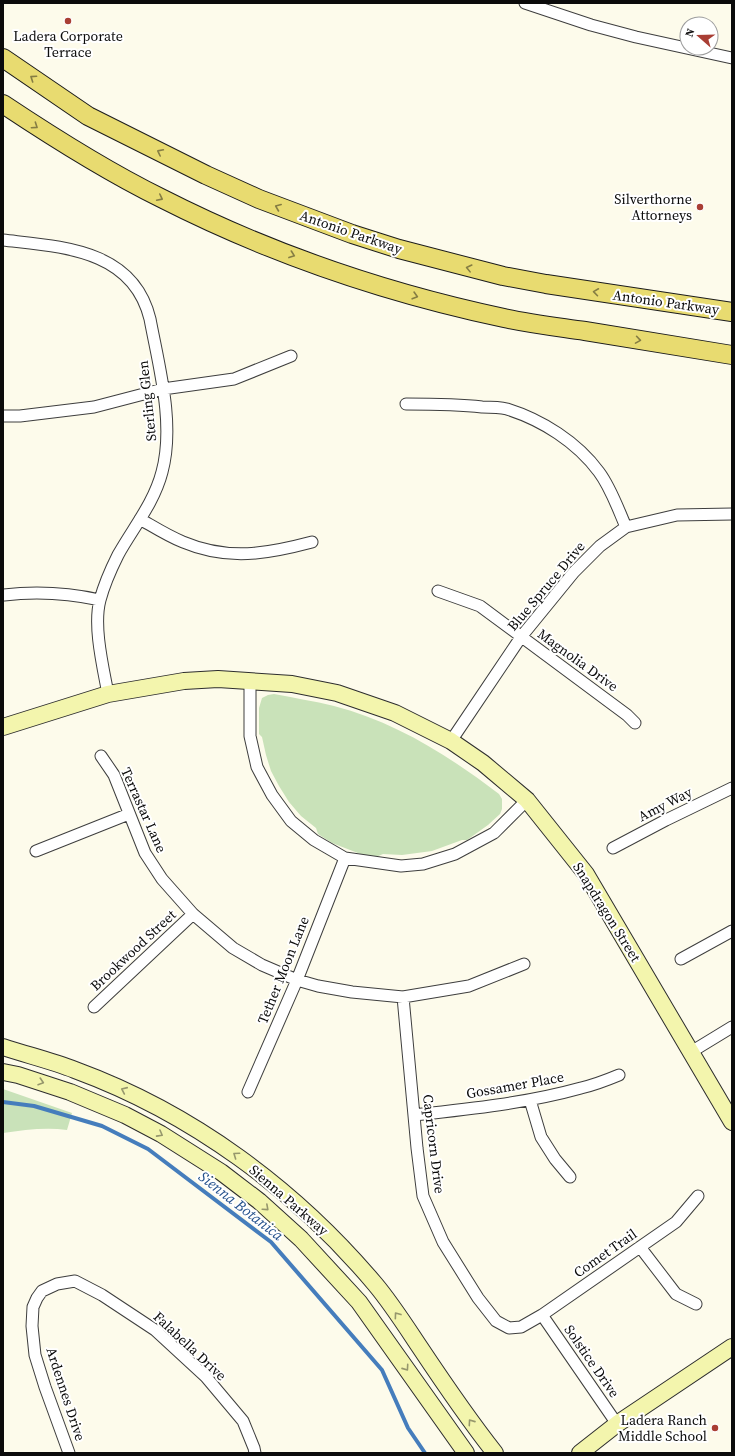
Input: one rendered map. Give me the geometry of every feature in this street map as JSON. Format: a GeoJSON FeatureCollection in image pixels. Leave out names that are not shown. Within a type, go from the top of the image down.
{"type":"FeatureCollection","features":[{"type":"Feature","properties":{"kind":"main road","name":"Antonio Parkway"},"geometry":{"type":"LineString","coordinates":[[3,58],[88,116],[206,175],[259,199],[352,234],[436,259],[503,276],[546,284],[732,312]]}},
{"type":"Feature","properties":{"kind":"main road"},"geometry":{"type":"LineString","coordinates":[[3,104],[52,136],[160,198],[262,244],[322,266],[387,288],[443,304],[505,318],[732,355]]}},
{"type":"Feature","properties":{"kind":"main road","name":"Snapdragon Street"},"geometry":{"type":"LineString","coordinates":[[3,727],[108,694],[184,681],[218,679],[292,684],[337,693],[395,713],[451,741],[483,763],[527,800],[586,874],[732,1122]]}},
{"type":"Feature","properties":{"kind":"main road","name":"Sienna Parkway"},"geometry":{"type":"LineString","coordinates":[[3,1047],[76,1070],[126,1091],[169,1112],[252,1166],[339,1244],[375,1284],[474,1427],[495,1453]]}},
{"type":"Feature","properties":{"kind":"main road","name":"Sienna Parkway"},"geometry":{"type":"LineString","coordinates":[[3,1072],[18,1075],[70,1092],[125,1116],[161,1134],[221,1172],[259,1202],[302,1239],[359,1302],[466,1453]]}},
{"type":"Feature","properties":{"kind":"main road"},"geometry":{"type":"LineString","coordinates":[[580,1453],[617,1424],[732,1347]]}},
{"type":"Feature","properties":{"kind":"street"},"geometry":{"type":"LineString","coordinates":[[525,3],[636,38],[732,58]]}},
{"type":"Feature","properties":{"kind":"street","name":"Sterling Glen"},"geometry":{"type":"LineString","coordinates":[[3,240],[62,247],[103,260],[121,271],[130,279],[137,288],[148,310],[163,389],[167,430],[166,454],[157,488],[118,556],[100,600],[99,634],[108,694]]}},
{"type":"Feature","properties":{"kind":"street"},"geometry":{"type":"LineString","coordinates":[[3,416],[20,416],[94,407],[163,389],[234,379],[291,356]]}},
{"type":"Feature","properties":{"kind":"street"},"geometry":{"type":"LineString","coordinates":[[406,404],[459,404],[505,409],[536,420],[564,438],[584,455],[599,473],[610,491],[626,527]]}},
{"type":"Feature","properties":{"kind":"street","name":"Blue Spruce Drive"},"geometry":{"type":"LineString","coordinates":[[451,741],[521,637],[574,572],[600,546],[626,527],[677,515],[732,514]]}},
{"type":"Feature","properties":{"kind":"street"},"geometry":{"type":"LineString","coordinates":[[140,520],[182,542],[202,549],[224,553],[254,554],[286,549],[312,542]]}},
{"type":"Feature","properties":{"kind":"street","name":"Magnolia Drive"},"geometry":{"type":"LineString","coordinates":[[438,591],[480,606],[627,715],[635,723]]}},
{"type":"Feature","properties":{"kind":"street"},"geometry":{"type":"LineString","coordinates":[[4,595],[35,592],[56,593],[77,595],[100,600]]}},
{"type":"Feature","properties":{"kind":"street"},"geometry":{"type":"LineString","coordinates":[[250,680],[250,736],[257,767],[272,795],[291,821],[314,840],[344,858],[401,866],[423,864],[455,854],[494,833],[527,800]]}},
{"type":"Feature","properties":{"kind":"street","name":"Terrastar Lane"},"geometry":{"type":"LineString","coordinates":[[101,756],[114,775],[145,853],[162,879],[193,914],[233,948],[262,965],[297,980],[318,986],[352,992],[403,997],[469,986],[524,964]]}},
{"type":"Feature","properties":{"kind":"street","name":"Amy Way"},"geometry":{"type":"LineString","coordinates":[[613,848],[732,788]]}},
{"type":"Feature","properties":{"kind":"street"},"geometry":{"type":"LineString","coordinates":[[36,851],[129,814]]}},
{"type":"Feature","properties":{"kind":"street","name":"Tether Moon Lane"},"geometry":{"type":"LineString","coordinates":[[248,1092],[297,980],[344,858]]}},
{"type":"Feature","properties":{"kind":"street","name":"Brookwood Street"},"geometry":{"type":"LineString","coordinates":[[94,1007],[193,914]]}},
{"type":"Feature","properties":{"kind":"street"},"geometry":{"type":"LineString","coordinates":[[681,959],[732,931]]}},
{"type":"Feature","properties":{"kind":"street","name":"Capricorn Drive"},"geometry":{"type":"LineString","coordinates":[[403,997],[423,1196],[443,1242],[478,1298],[496,1321],[510,1328],[521,1327]]}},
{"type":"Feature","properties":{"kind":"street"},"geometry":{"type":"LineString","coordinates":[[691,1052],[732,1027]]}},
{"type":"Feature","properties":{"kind":"street","name":"Gossamer Place"},"geometry":{"type":"LineString","coordinates":[[414,1115],[530,1100],[582,1088],[619,1075]]}},
{"type":"Feature","properties":{"kind":"street"},"geometry":{"type":"LineString","coordinates":[[530,1100],[541,1137],[555,1159],[570,1177]]}},
{"type":"Feature","properties":{"kind":"street","name":"Comet Trail"},"geometry":{"type":"LineString","coordinates":[[521,1327],[542,1315],[676,1222],[698,1196]]}},
{"type":"Feature","properties":{"kind":"street"},"geometry":{"type":"LineString","coordinates":[[640,1247],[676,1294],[696,1304]]}},
{"type":"Feature","properties":{"kind":"street","name":"Falabella Drive"},"geometry":{"type":"LineString","coordinates":[[57,1284],[75,1281],[102,1295],[155,1330],[206,1377],[243,1420],[255,1453]]}},
{"type":"Feature","properties":{"kind":"street","name":"Ardennes Drive"},"geometry":{"type":"LineString","coordinates":[[57,1284],[42,1291],[37,1298],[33,1307],[32,1326],[37,1361],[69,1453]]}},
{"type":"Feature","properties":{"kind":"street","name":"Solstice Drive"},"geometry":{"type":"LineString","coordinates":[[542,1315],[617,1424]]}},
{"type":"Feature","properties":{"kind":"green space"},"geometry":{"type":"Polygon","coordinates":[[[274,694],[326,704],[357,713],[379,721],[421,742],[461,766],[499,794],[502,799],[502,809],[500,814],[488,825],[467,840],[462,840],[432,851],[402,855],[383,854],[376,857],[363,855],[332,843],[318,834],[316,828],[301,816],[289,802],[271,771],[262,737],[259,734],[259,708],[262,698],[274,694]]]}},
{"type":"Feature","properties":{"kind":"green space"},"geometry":{"type":"Polygon","coordinates":[[[3,1089],[72,1113],[67,1130],[43,1129],[3,1133],[3,1089]]]}},
{"type":"Feature","properties":{"kind":"waterway","name":"Sienna Botanica"},"geometry":{"type":"LineString","coordinates":[[3,1102],[34,1106],[102,1126],[148,1149],[271,1242],[382,1370],[408,1428],[425,1453]]}},
{"type":"Feature","properties":{"kind":"place","name":"Ladera Corporate Terrace"},"geometry":{"type":"Point","coordinates":[68,21]}},
{"type":"Feature","properties":{"kind":"place","name":"Silverthorne Attorneys"},"geometry":{"type":"Point","coordinates":[700,207]}},
{"type":"Feature","properties":{"kind":"place","name":"Ladera Ranch Middle School"},"geometry":{"type":"Point","coordinates":[715,1428]}}]}
